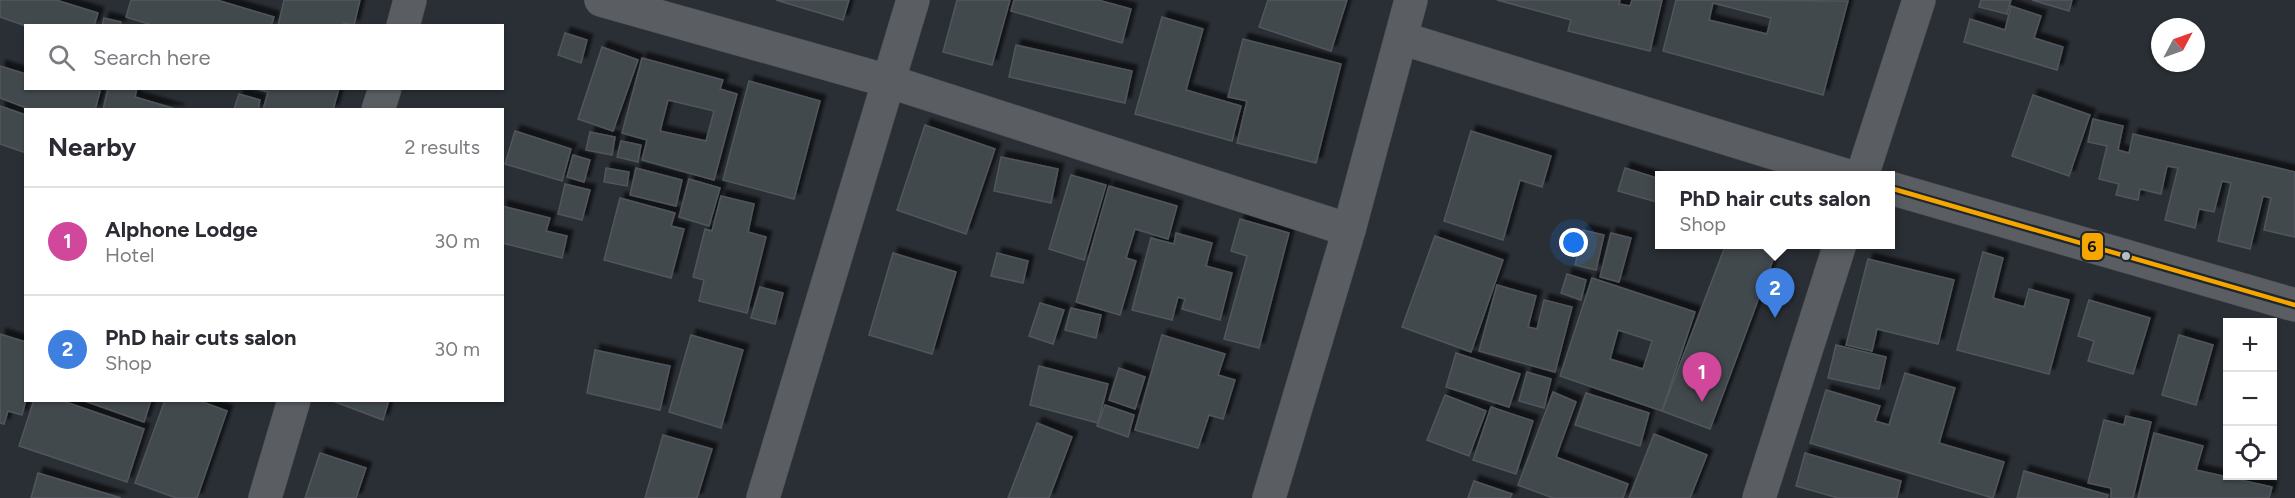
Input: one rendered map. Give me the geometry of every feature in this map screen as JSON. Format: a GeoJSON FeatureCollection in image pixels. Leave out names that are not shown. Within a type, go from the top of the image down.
{"type":"FeatureCollection","features":[{"type":"Feature","properties":{"kind":"street"},"geometry":{"type":"LineString","coordinates":[[404,24],[410,0]]}},
{"type":"Feature","properties":{"kind":"street"},"geometry":{"type":"LineString","coordinates":[[601,0],[888,81],[1349,230]]}},
{"type":"Feature","properties":{"kind":"street"},"geometry":{"type":"LineString","coordinates":[[763,498],[913,0]]}},
{"type":"Feature","properties":{"kind":"street"},"geometry":{"type":"LineString","coordinates":[[1269,498],[1349,230],[1411,0]]}},
{"type":"Feature","properties":{"kind":"street"},"geometry":{"type":"LineString","coordinates":[[1865,171],[1919,0]]}},
{"type":"Feature","properties":{"kind":"street"},"geometry":{"type":"LineString","coordinates":[[1401,38],[1832,171]]}},
{"type":"Feature","properties":{"kind":"street"},"geometry":{"type":"LineString","coordinates":[[379,108],[384,90]]}},
{"type":"Feature","properties":{"kind":"street"},"geometry":{"type":"LineString","coordinates":[[1895,189],[2295,305]]}},
{"type":"Feature","properties":{"kind":"street"},"geometry":{"type":"LineString","coordinates":[[1758,498],[1838,249]]}},
{"type":"Feature","properties":{"kind":"street"},"geometry":{"type":"LineString","coordinates":[[265,498],[293,402]]}},
{"type":"Feature","properties":{"kind":"building"},"geometry":{"type":"Polygon","coordinates":[[[0,0],[56,0],[98,13],[95,24],[24,25],[0,17],[0,0]]]}},
{"type":"Feature","properties":{"kind":"building"},"geometry":{"type":"Polygon","coordinates":[[[131,0],[217,0],[274,17],[272,24],[149,24],[126,17],[131,0]]]}},
{"type":"Feature","properties":{"kind":"building"},"geometry":{"type":"Polygon","coordinates":[[[284,0],[360,0],[354,24],[278,24],[284,0]]]}},
{"type":"Feature","properties":{"kind":"building"},"geometry":{"type":"Polygon","coordinates":[[[776,0],[849,0],[843,20],[776,0]]]}},
{"type":"Feature","properties":{"kind":"building"},"geometry":{"type":"Polygon","coordinates":[[[957,0],[1010,0],[992,65],[943,52],[957,0]]]}},
{"type":"Feature","properties":{"kind":"building"},"geometry":{"type":"Polygon","coordinates":[[[1014,0],[1098,0],[1131,9],[1122,43],[1011,11],[1014,0]]]}},
{"type":"Feature","properties":{"kind":"building"},"geometry":{"type":"Polygon","coordinates":[[[1268,0],[1347,0],[1331,51],[1259,27],[1268,0]]]}},
{"type":"Feature","properties":{"kind":"building"},"geometry":{"type":"Polygon","coordinates":[[[1497,0],[1620,0],[1619,4],[1630,6],[1632,0],[1662,0],[1650,51],[1568,31],[1571,20],[1497,0]]]}},
{"type":"Feature","properties":{"kind":"building"},"geometry":{"type":"Polygon","coordinates":[[[1676,0],[1848,1],[1823,95],[1663,51],[1676,0]],[[1713,3],[1709,20],[1767,34],[1771,18],[1713,3]]]}},
{"type":"Feature","properties":{"kind":"building"},"geometry":{"type":"Polygon","coordinates":[[[1981,0],[2011,0],[2007,14],[1979,7],[1981,0]]]}},
{"type":"Feature","properties":{"kind":"building"},"geometry":{"type":"Polygon","coordinates":[[[2032,0],[2072,0],[2069,11],[2032,0]]]}},
{"type":"Feature","properties":{"kind":"building"},"geometry":{"type":"Polygon","coordinates":[[[2011,6],[2041,16],[2034,38],[2063,47],[2057,70],[1964,42],[1970,19],[2005,30],[2011,6]]]}},
{"type":"Feature","properties":{"kind":"building"},"geometry":{"type":"Polygon","coordinates":[[[1162,17],[1203,29],[1186,90],[1241,106],[1232,141],[1135,114],[1162,17]]]}},
{"type":"Feature","properties":{"kind":"building"},"geometry":{"type":"Polygon","coordinates":[[[104,18],[121,22],[120,24],[102,24],[104,18]]]}},
{"type":"Feature","properties":{"kind":"building"},"geometry":{"type":"Polygon","coordinates":[[[565,33],[587,40],[581,63],[558,55],[565,33]]]}},
{"type":"Feature","properties":{"kind":"building"},"geometry":{"type":"Polygon","coordinates":[[[1243,39],[1341,64],[1316,163],[1237,143],[1247,101],[1228,97],[1243,39]]]}},
{"type":"Feature","properties":{"kind":"building"},"geometry":{"type":"Polygon","coordinates":[[[1016,45],[1132,71],[1125,103],[1009,77],[1016,45]]]}},
{"type":"Feature","properties":{"kind":"building"},"geometry":{"type":"Polygon","coordinates":[[[602,47],[638,60],[613,131],[578,119],[602,47]]]}},
{"type":"Feature","properties":{"kind":"building"},"geometry":{"type":"Polygon","coordinates":[[[642,58],[723,80],[720,89],[737,94],[714,180],[642,160],[647,140],[622,133],[642,58]],[[668,100],[660,131],[706,141],[714,111],[668,100]]]}},
{"type":"Feature","properties":{"kind":"building"},"geometry":{"type":"Polygon","coordinates":[[[0,66],[24,73],[24,90],[100,90],[96,108],[27,108],[0,98],[0,66]]]}},
{"type":"Feature","properties":{"kind":"building"},"geometry":{"type":"Polygon","coordinates":[[[749,81],[820,101],[794,199],[723,180],[749,81]]]}},
{"type":"Feature","properties":{"kind":"building"},"geometry":{"type":"Polygon","coordinates":[[[108,90],[137,90],[135,97],[172,108],[103,108],[108,90]]]}},
{"type":"Feature","properties":{"kind":"building"},"geometry":{"type":"Polygon","coordinates":[[[261,90],[338,90],[334,108],[264,108],[268,92],[261,90]]]}},
{"type":"Feature","properties":{"kind":"building"},"geometry":{"type":"Polygon","coordinates":[[[239,94],[260,100],[258,108],[234,108],[239,94]]]}},
{"type":"Feature","properties":{"kind":"building"},"geometry":{"type":"Polygon","coordinates":[[[2033,95],[2090,115],[2069,176],[2012,156],[2033,95]]]}},
{"type":"Feature","properties":{"kind":"building"},"geometry":{"type":"Polygon","coordinates":[[[0,106],[24,114],[24,152],[0,144],[0,106]]]}},
{"type":"Feature","properties":{"kind":"building"},"geometry":{"type":"Polygon","coordinates":[[[2093,119],[2123,126],[2118,150],[2129,153],[2133,134],[2295,172],[2295,237],[2264,230],[2271,198],[2263,196],[2250,249],[2218,241],[2231,183],[2222,181],[2214,212],[2199,209],[2195,228],[2165,220],[2178,168],[2167,166],[2161,194],[2140,189],[2138,200],[2116,195],[2119,184],[2099,179],[2107,146],[2088,142],[2093,119]]]}},
{"type":"Feature","properties":{"kind":"building"},"geometry":{"type":"Polygon","coordinates":[[[925,125],[995,149],[966,234],[897,210],[925,125]]]}},
{"type":"Feature","properties":{"kind":"building"},"geometry":{"type":"Polygon","coordinates":[[[515,131],[571,149],[562,181],[505,164],[515,131]]]}},
{"type":"Feature","properties":{"kind":"building"},"geometry":{"type":"Polygon","coordinates":[[[1471,131],[1551,156],[1542,187],[1520,180],[1503,240],[1444,221],[1471,131]]]}},
{"type":"Feature","properties":{"kind":"building"},"geometry":{"type":"Polygon","coordinates":[[[590,132],[615,137],[612,155],[586,150],[590,132]]]}},
{"type":"Feature","properties":{"kind":"building"},"geometry":{"type":"Polygon","coordinates":[[[621,141],[641,145],[638,162],[617,157],[621,141]]]}},
{"type":"Feature","properties":{"kind":"building"},"geometry":{"type":"Polygon","coordinates":[[[573,155],[590,160],[584,182],[567,177],[573,155]]]}},
{"type":"Feature","properties":{"kind":"building"},"geometry":{"type":"Polygon","coordinates":[[[1001,157],[1058,169],[1051,203],[994,191],[1001,157]]]}},
{"type":"Feature","properties":{"kind":"building"},"geometry":{"type":"Polygon","coordinates":[[[606,168],[629,172],[627,186],[604,182],[606,168]]]}},
{"type":"Feature","properties":{"kind":"building"},"geometry":{"type":"Polygon","coordinates":[[[636,168],[682,180],[676,206],[630,195],[636,168]]]}},
{"type":"Feature","properties":{"kind":"building"},"geometry":{"type":"Polygon","coordinates":[[[1625,168],[1655,177],[1655,202],[1618,191],[1625,168]]]}},
{"type":"Feature","properties":{"kind":"building"},"geometry":{"type":"Polygon","coordinates":[[[1071,175],[1106,185],[1084,260],[1049,249],[1071,175]]]}},
{"type":"Feature","properties":{"kind":"building"},"geometry":{"type":"Polygon","coordinates":[[[689,179],[720,188],[709,226],[679,217],[689,179]]]}},
{"type":"Feature","properties":{"kind":"building"},"geometry":{"type":"Polygon","coordinates":[[[565,184],[590,190],[582,220],[558,214],[565,184]]]}},
{"type":"Feature","properties":{"kind":"building"},"geometry":{"type":"Polygon","coordinates":[[[1109,186],[1177,206],[1168,239],[1135,229],[1126,258],[1136,261],[1120,315],[1076,302],[1109,186]]]}},
{"type":"Feature","properties":{"kind":"building"},"geometry":{"type":"Polygon","coordinates":[[[721,196],[754,204],[748,232],[766,237],[747,313],[699,301],[704,280],[693,277],[705,229],[712,231],[721,196]]]}},
{"type":"Feature","properties":{"kind":"building"},"geometry":{"type":"Polygon","coordinates":[[[620,198],[675,213],[671,226],[684,229],[671,278],[604,260],[620,198]]]}},
{"type":"Feature","properties":{"kind":"building"},"geometry":{"type":"Polygon","coordinates":[[[504,206],[550,218],[546,231],[567,236],[562,258],[504,244],[504,206]]]}},
{"type":"Feature","properties":{"kind":"building"},"geometry":{"type":"Polygon","coordinates":[[[1240,219],[1289,233],[1259,348],[1224,339],[1247,256],[1231,251],[1240,219]]]}},
{"type":"Feature","properties":{"kind":"building"},"geometry":{"type":"Polygon","coordinates":[[[1583,230],[1604,235],[1596,270],[1575,265],[1583,230]]]}},
{"type":"Feature","properties":{"kind":"building"},"geometry":{"type":"Polygon","coordinates":[[[1176,233],[1212,243],[1206,266],[1232,273],[1220,320],[1182,309],[1185,299],[1178,297],[1172,320],[1132,310],[1151,238],[1174,244],[1176,233]]]}},
{"type":"Feature","properties":{"kind":"building"},"geometry":{"type":"Polygon","coordinates":[[[1611,233],[1631,238],[1619,282],[1600,277],[1611,233]]]}},
{"type":"Feature","properties":{"kind":"building"},"geometry":{"type":"Polygon","coordinates":[[[1435,236],[1503,260],[1471,352],[1402,327],[1435,236]]]}},
{"type":"Feature","properties":{"kind":"building"},"geometry":{"type":"Polygon","coordinates":[[[1724,249],[1777,249],[1710,429],[1662,411],[1724,249]]]}},
{"type":"Feature","properties":{"kind":"building"},"geometry":{"type":"Polygon","coordinates":[[[1983,252],[2003,258],[1993,298],[2024,307],[2029,289],[2069,300],[2049,374],[1957,350],[1983,252]]]}},
{"type":"Feature","properties":{"kind":"building"},"geometry":{"type":"Polygon","coordinates":[[[893,253],[956,272],[932,354],[869,335],[893,253]]]}},
{"type":"Feature","properties":{"kind":"building"},"geometry":{"type":"Polygon","coordinates":[[[997,253],[1028,261],[1023,283],[991,276],[997,253]]]}},
{"type":"Feature","properties":{"kind":"building"},"geometry":{"type":"Polygon","coordinates":[[[1868,259],[1954,280],[1938,344],[1877,329],[1872,351],[1846,345],[1868,259]]]}},
{"type":"Feature","properties":{"kind":"building"},"geometry":{"type":"Polygon","coordinates":[[[1567,274],[1586,280],[1581,300],[1561,293],[1567,274]]]}},
{"type":"Feature","properties":{"kind":"building"},"geometry":{"type":"Polygon","coordinates":[[[1592,278],[1695,312],[1662,411],[1560,376],[1592,278]],[[1618,330],[1610,359],[1643,369],[1652,341],[1618,330]]]}},
{"type":"Feature","properties":{"kind":"building"},"geometry":{"type":"Polygon","coordinates":[[[1497,285],[1536,296],[1528,327],[1537,329],[1544,300],[1572,307],[1555,372],[1479,351],[1497,285]]]}},
{"type":"Feature","properties":{"kind":"building"},"geometry":{"type":"Polygon","coordinates":[[[760,287],[783,293],[775,324],[751,318],[760,287]]]}},
{"type":"Feature","properties":{"kind":"building"},"geometry":{"type":"Polygon","coordinates":[[[2089,300],[2150,318],[2133,374],[2088,361],[2094,341],[2078,336],[2089,300]]]}},
{"type":"Feature","properties":{"kind":"building"},"geometry":{"type":"Polygon","coordinates":[[[1040,303],[1064,310],[1053,344],[1029,336],[1040,303]]]}},
{"type":"Feature","properties":{"kind":"building"},"geometry":{"type":"Polygon","coordinates":[[[1071,308],[1101,315],[1096,338],[1065,330],[1071,308]]]}},
{"type":"Feature","properties":{"kind":"building"},"geometry":{"type":"Polygon","coordinates":[[[0,334],[24,341],[25,402],[22,415],[8,411],[4,424],[0,423],[0,334]]]}},
{"type":"Feature","properties":{"kind":"building"},"geometry":{"type":"Polygon","coordinates":[[[691,335],[743,350],[721,428],[669,412],[691,335]]]}},
{"type":"Feature","properties":{"kind":"building"},"geometry":{"type":"Polygon","coordinates":[[[1162,335],[1225,354],[1218,375],[1235,380],[1223,419],[1209,415],[1198,448],[1135,430],[1162,335]]]}},
{"type":"Feature","properties":{"kind":"building"},"geometry":{"type":"Polygon","coordinates":[[[2179,335],[2213,345],[2196,405],[2162,395],[2179,335]]]}},
{"type":"Feature","properties":{"kind":"building"},"geometry":{"type":"Polygon","coordinates":[[[1836,345],[1886,357],[1879,389],[1828,378],[1836,345]]]}},
{"type":"Feature","properties":{"kind":"building"},"geometry":{"type":"Polygon","coordinates":[[[595,350],[670,366],[660,410],[587,393],[595,350]]]}},
{"type":"Feature","properties":{"kind":"building"},"geometry":{"type":"Polygon","coordinates":[[[1456,353],[1520,374],[1509,407],[1446,387],[1456,353]]]}},
{"type":"Feature","properties":{"kind":"building"},"geometry":{"type":"Polygon","coordinates":[[[1039,366],[1108,384],[1098,423],[1030,405],[1039,366]]]}},
{"type":"Feature","properties":{"kind":"building"},"geometry":{"type":"Polygon","coordinates":[[[1119,368],[1145,377],[1135,409],[1109,400],[1119,368]]]}},
{"type":"Feature","properties":{"kind":"building"},"geometry":{"type":"Polygon","coordinates":[[[1527,372],[1551,379],[1544,408],[1519,401],[1527,372]]]}},
{"type":"Feature","properties":{"kind":"building"},"geometry":{"type":"Polygon","coordinates":[[[1905,373],[1955,388],[1939,443],[2004,462],[1993,498],[1810,443],[1826,390],[1880,406],[1875,421],[1889,425],[1905,373]]]}},
{"type":"Feature","properties":{"kind":"building"},"geometry":{"type":"Polygon","coordinates":[[[1553,392],[1576,402],[1556,457],[1628,484],[1623,498],[1553,498],[1518,485],[1553,392]]]}},
{"type":"Feature","properties":{"kind":"building"},"geometry":{"type":"Polygon","coordinates":[[[1586,393],[1649,413],[1640,446],[1575,425],[1586,393]]]}},
{"type":"Feature","properties":{"kind":"building"},"geometry":{"type":"Polygon","coordinates":[[[1445,395],[1486,411],[1469,456],[1427,440],[1445,395]]]}},
{"type":"Feature","properties":{"kind":"building"},"geometry":{"type":"Polygon","coordinates":[[[33,402],[66,402],[144,429],[127,482],[19,446],[33,402]]]}},
{"type":"Feature","properties":{"kind":"building"},"geometry":{"type":"Polygon","coordinates":[[[88,402],[150,402],[144,422],[88,402]]]}},
{"type":"Feature","properties":{"kind":"building"},"geometry":{"type":"Polygon","coordinates":[[[164,402],[202,402],[227,411],[197,498],[176,498],[135,483],[164,402]]]}},
{"type":"Feature","properties":{"kind":"building"},"geometry":{"type":"Polygon","coordinates":[[[335,402],[388,402],[383,420],[335,402]]]}},
{"type":"Feature","properties":{"kind":"building"},"geometry":{"type":"Polygon","coordinates":[[[1105,405],[1134,415],[1128,437],[1097,426],[1105,405]]]}},
{"type":"Feature","properties":{"kind":"building"},"geometry":{"type":"Polygon","coordinates":[[[1491,407],[1533,421],[1516,474],[1473,460],[1491,407]]]}},
{"type":"Feature","properties":{"kind":"building"},"geometry":{"type":"Polygon","coordinates":[[[2126,416],[2151,422],[2133,498],[2111,498],[2111,488],[2088,483],[2104,420],[2124,425],[2126,416]]]}},
{"type":"Feature","properties":{"kind":"building"},"geometry":{"type":"Polygon","coordinates":[[[1037,423],[1072,437],[1049,498],[1008,498],[1037,423]]]}},
{"type":"Feature","properties":{"kind":"building"},"geometry":{"type":"Polygon","coordinates":[[[2154,433],[2203,446],[2196,470],[2223,476],[2223,480],[2241,480],[2272,487],[2269,498],[2138,498],[2154,433]]]}},
{"type":"Feature","properties":{"kind":"building"},"geometry":{"type":"Polygon","coordinates":[[[1654,434],[1707,455],[1690,498],[1629,498],[1654,434]]]}},
{"type":"Feature","properties":{"kind":"building"},"geometry":{"type":"Polygon","coordinates":[[[663,435],[712,449],[697,498],[645,498],[663,435]]]}},
{"type":"Feature","properties":{"kind":"building"},"geometry":{"type":"Polygon","coordinates":[[[320,453],[366,468],[356,498],[305,498],[320,453]]]}},
{"type":"Feature","properties":{"kind":"building"},"geometry":{"type":"Polygon","coordinates":[[[1805,453],[1901,481],[1897,498],[1838,498],[1796,486],[1805,453]]]}},
{"type":"Feature","properties":{"kind":"building"},"geometry":{"type":"Polygon","coordinates":[[[2024,471],[2108,495],[2107,498],[2017,498],[2024,471]]]}},
{"type":"Feature","properties":{"kind":"building"},"geometry":{"type":"Polygon","coordinates":[[[38,473],[121,498],[31,498],[38,473]]]}},
{"type":"Feature","properties":{"kind":"building"},"geometry":{"type":"Polygon","coordinates":[[[1474,481],[1512,494],[1510,498],[1468,498],[1474,481]]]}},
{"type":"Feature","properties":{"kind":"transit line","name":"6"},"geometry":{"type":"LineString","coordinates":[[1895,189],[2295,305]]}},
{"type":"Feature","properties":{"kind":"place","name":"PhD hair cuts salon"},"geometry":{"type":"Point","coordinates":[1775,318]}},
{"type":"Feature","properties":{"kind":"place","name":"Alphone Lodge"},"geometry":{"type":"Point","coordinates":[1702,402]}}]}
